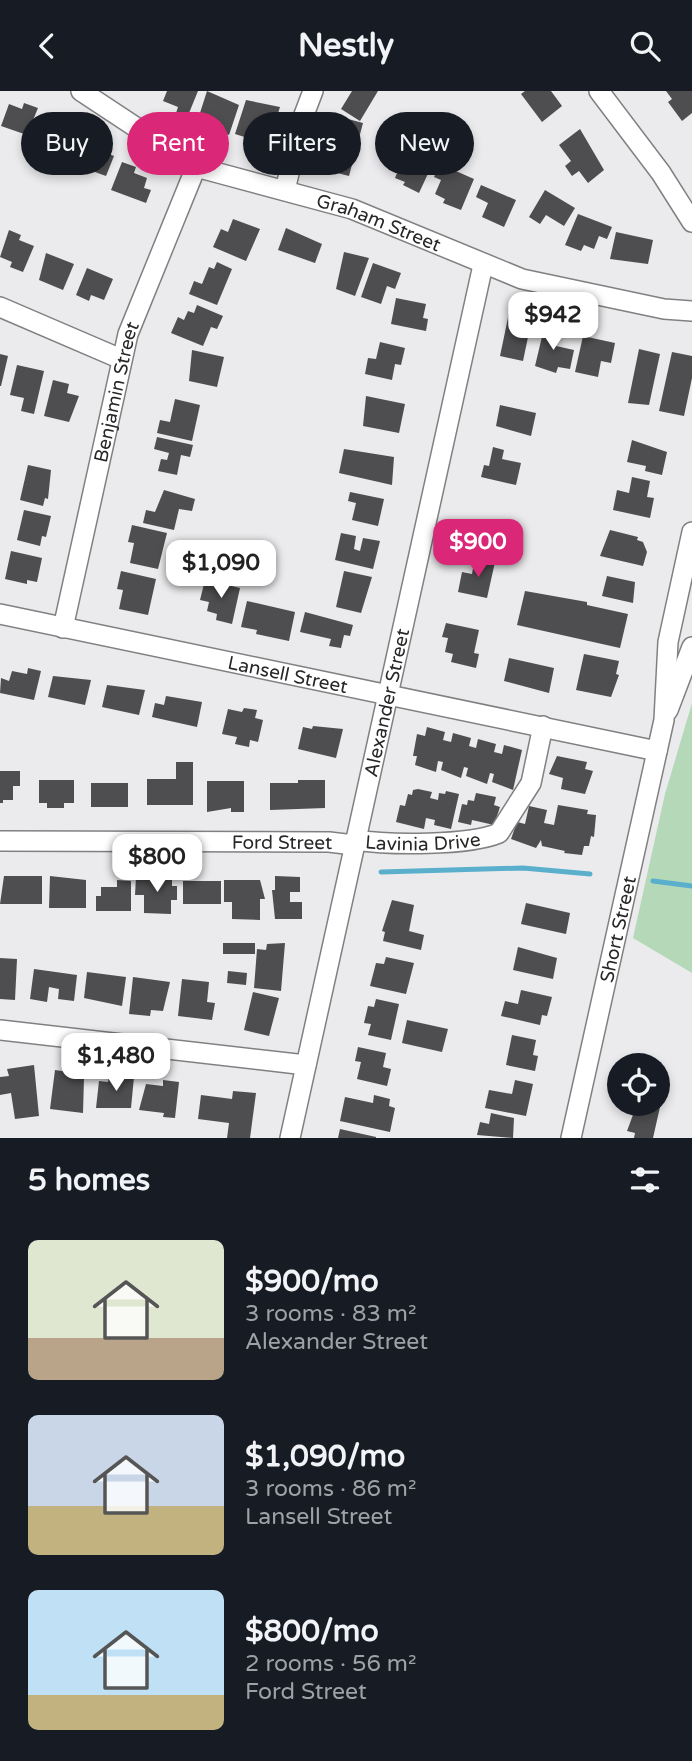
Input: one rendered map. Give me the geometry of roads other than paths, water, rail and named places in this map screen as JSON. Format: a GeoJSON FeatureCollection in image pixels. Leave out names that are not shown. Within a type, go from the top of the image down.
{"type":"FeatureCollection","features":[{"type":"Feature","properties":{"kind":"street","name":"Graham Street"},"geometry":{"type":"LineString","coordinates":[[81,91],[127,121]]}},
{"type":"Feature","properties":{"kind":"street"},"geometry":{"type":"LineString","coordinates":[[285,190],[302,120],[313,91]]}},
{"type":"Feature","properties":{"kind":"street"},"geometry":{"type":"LineString","coordinates":[[599,91],[661,173],[692,222]]}},
{"type":"Feature","properties":{"kind":"street","name":"Benjamin Street"},"geometry":{"type":"LineString","coordinates":[[64,628],[121,359],[135,314],[193,175]]}},
{"type":"Feature","properties":{"kind":"street","name":"Graham Street"},"geometry":{"type":"LineString","coordinates":[[227,175],[352,209],[522,279],[692,311]]}},
{"type":"Feature","properties":{"kind":"street","name":"Alexander Street"},"geometry":{"type":"LineString","coordinates":[[290,1138],[483,265]]}},
{"type":"Feature","properties":{"kind":"street"},"geometry":{"type":"LineString","coordinates":[[0,307],[121,359]]}},
{"type":"Feature","properties":{"kind":"street","name":"Short Street"},"geometry":{"type":"LineString","coordinates":[[664,720],[668,642],[692,532]]}},
{"type":"Feature","properties":{"kind":"street","name":"Lansell Street"},"geometry":{"type":"LineString","coordinates":[[0,614],[657,751]]}},
{"type":"Feature","properties":{"kind":"street","name":"Short Street"},"geometry":{"type":"LineString","coordinates":[[570,1138],[664,720],[692,647]]}},
{"type":"Feature","properties":{"kind":"street","name":"Lavinia Drive"},"geometry":{"type":"LineString","coordinates":[[354,842],[392,844],[481,838],[499,833],[531,783],[543,726]]}},
{"type":"Feature","properties":{"kind":"street","name":"Ford Street"},"geometry":{"type":"LineString","coordinates":[[0,842],[354,842]]}},
{"type":"Feature","properties":{"kind":"street"},"geometry":{"type":"LineString","coordinates":[[0,1030],[306,1065]]}},
{"type":"Feature","properties":{"kind":"waterway"},"geometry":{"type":"LineString","coordinates":[[381,872],[523,868],[590,874]]}},
{"type":"Feature","properties":{"kind":"waterway"},"geometry":{"type":"LineString","coordinates":[[653,881],[692,886]]}}]}
